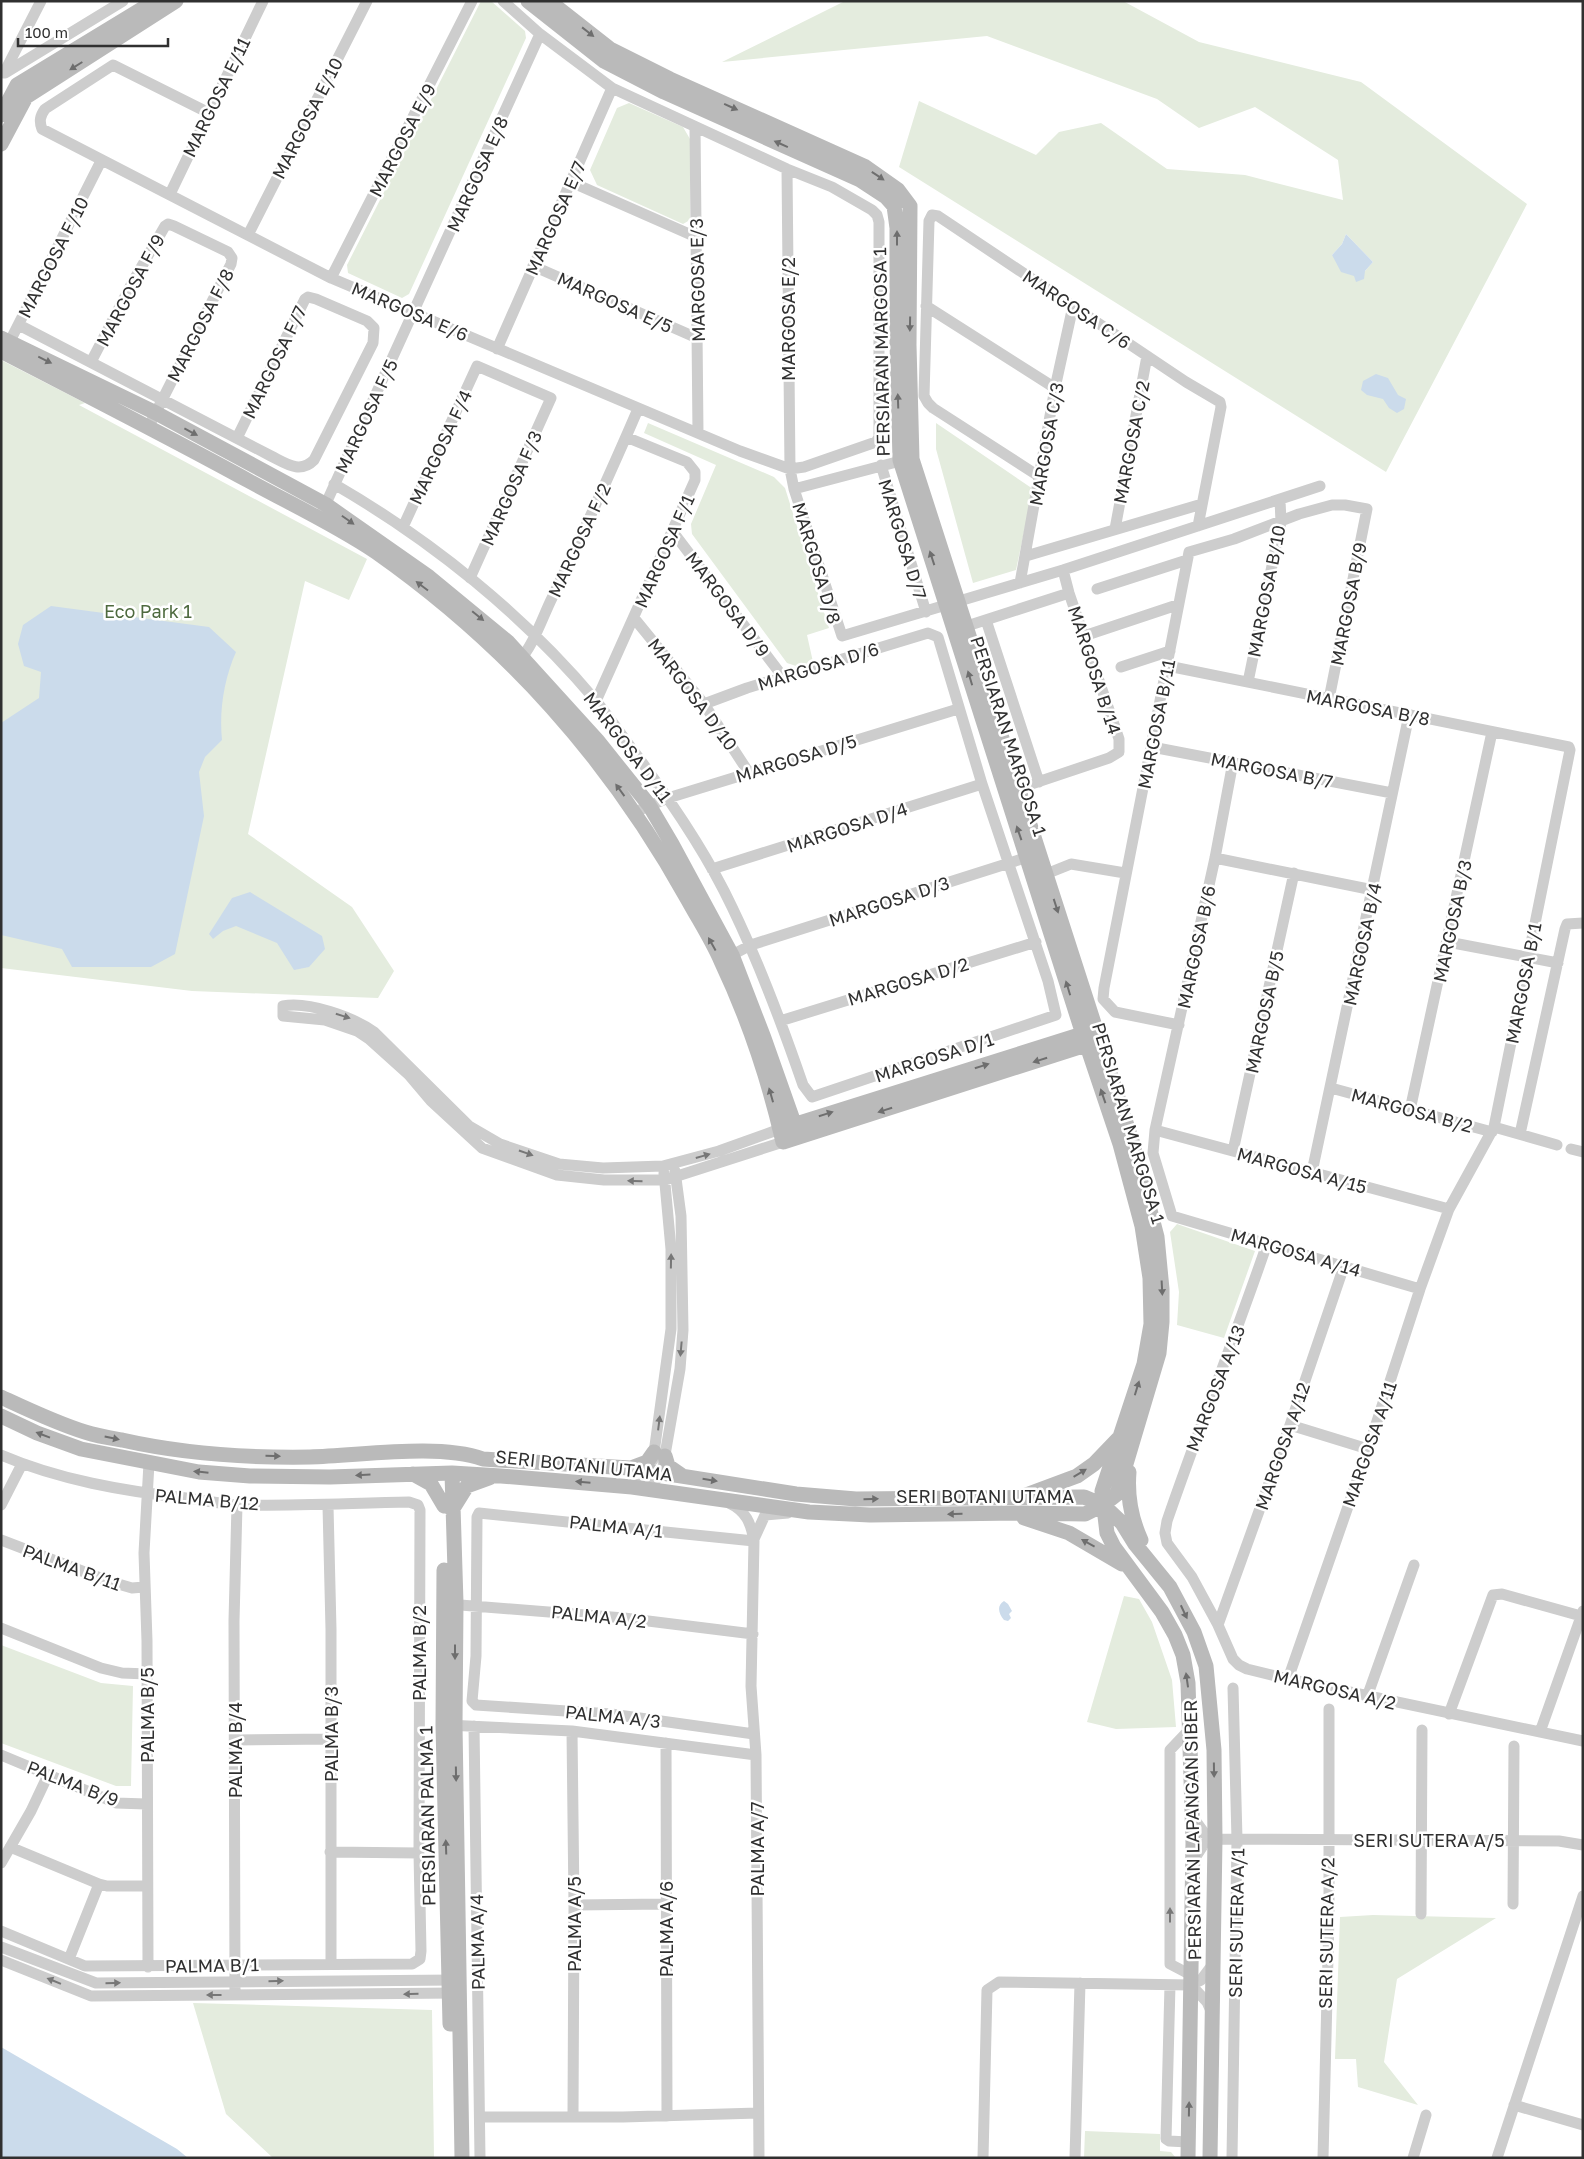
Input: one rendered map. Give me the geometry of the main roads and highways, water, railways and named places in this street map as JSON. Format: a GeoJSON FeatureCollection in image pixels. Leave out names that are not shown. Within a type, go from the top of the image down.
{"type":"FeatureCollection","features":[{"type":"Feature","properties":{"kind":"water"},"geometry":{"type":"Polygon","coordinates":[[[1346,234],[1373,262],[1365,271],[1364,279],[1356,282],[1354,276],[1341,272],[1332,255],[1342,244],[1346,234]]]}},
{"type":"Feature","properties":{"kind":"water"},"geometry":{"type":"Polygon","coordinates":[[[1376,374],[1388,378],[1398,395],[1406,399],[1404,409],[1397,413],[1389,408],[1383,399],[1367,395],[1361,390],[1363,381],[1376,374]]]}},
{"type":"Feature","properties":{"kind":"water"},"geometry":{"type":"Polygon","coordinates":[[[51,606],[209,627],[236,652],[228,673],[223,695],[222,740],[205,757],[199,772],[204,816],[175,954],[151,967],[72,967],[62,949],[1,935],[1,723],[39,698],[41,672],[24,666],[18,644],[23,625],[51,606]]]}},
{"type":"Feature","properties":{"kind":"water"},"geometry":{"type":"Polygon","coordinates":[[[250,892],[322,936],[325,949],[309,967],[294,970],[277,943],[236,926],[223,931],[213,939],[209,934],[232,898],[250,892]]]}},
{"type":"Feature","properties":{"kind":"water"},"geometry":{"type":"Polygon","coordinates":[[[1004,1601],[1012,1611],[1009,1614],[1011,1618],[1008,1621],[1004,1620],[999,1610],[1001,1603],[1004,1601]]]}},
{"type":"Feature","properties":{"kind":"water"},"geometry":{"type":"Polygon","coordinates":[[[1,2047],[177,2149],[188,2158],[1,2158],[1,2047]]]}},
{"type":"Feature","properties":{"kind":"park label","name":"Eco Park 1"},"geometry":{"type":"Point","coordinates":[148,611]}}]}
